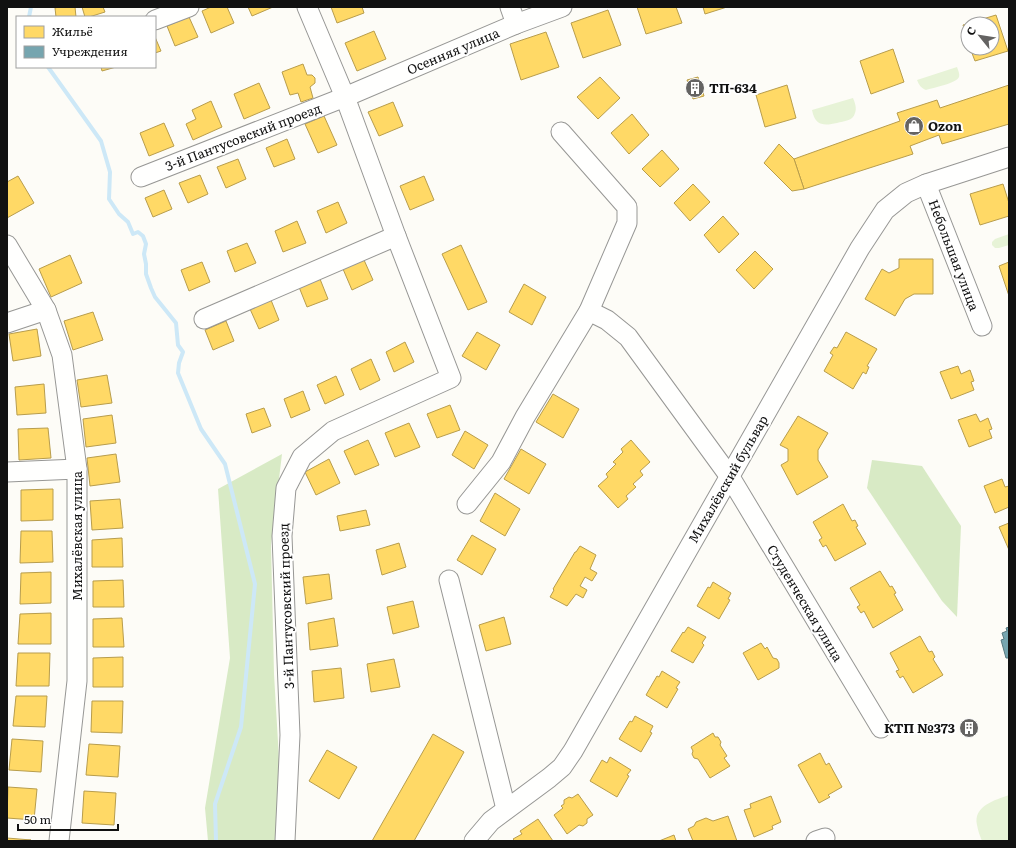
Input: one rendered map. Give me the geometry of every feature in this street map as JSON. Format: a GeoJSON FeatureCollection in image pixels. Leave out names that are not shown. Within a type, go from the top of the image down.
{"type":"FeatureCollection","features":[{"type":"Feature","properties":{"kind":"street"},"geometry":{"type":"LineString","coordinates":[[156,20],[189,7]]}},
{"type":"Feature","properties":{"kind":"street","name":"3-й Пантусовский проезд"},"geometry":{"type":"LineString","coordinates":[[285,841],[290,735],[282,536],[286,488],[302,457],[333,431],[451,378],[396,236],[345,97],[307,7]]}},
{"type":"Feature","properties":{"kind":"street","name":"Осенняя улица"},"geometry":{"type":"LineString","coordinates":[[345,97],[513,15],[562,7]]}},
{"type":"Feature","properties":{"kind":"street","name":"3-й Пантусовский проезд"},"geometry":{"type":"LineString","coordinates":[[140,177],[345,97]]}},
{"type":"Feature","properties":{"kind":"street"},"geometry":{"type":"LineString","coordinates":[[467,504],[501,462],[525,417],[588,311],[627,223],[627,207],[561,132]]}},
{"type":"Feature","properties":{"kind":"street","name":"Михалёвский бульвар"},"geometry":{"type":"LineString","coordinates":[[474,841],[491,821],[562,767],[573,751],[860,248],[885,210],[906,193],[926,184],[1009,157]]}},
{"type":"Feature","properties":{"kind":"street","name":"Небольшая улица"},"geometry":{"type":"LineString","coordinates":[[926,184],[982,326]]}},
{"type":"Feature","properties":{"kind":"street"},"geometry":{"type":"LineString","coordinates":[[204,319],[396,236]]}},
{"type":"Feature","properties":{"kind":"street","name":"Михалёвская улица"},"geometry":{"type":"LineString","coordinates":[[7,245],[46,310],[62,355],[77,469],[77,681],[59,841]]}},
{"type":"Feature","properties":{"kind":"street"},"geometry":{"type":"LineString","coordinates":[[7,323],[46,310]]}},
{"type":"Feature","properties":{"kind":"street","name":"Студенческая улица"},"geometry":{"type":"LineString","coordinates":[[588,311],[607,320],[628,337],[730,477],[881,728]]}},
{"type":"Feature","properties":{"kind":"street"},"geometry":{"type":"LineString","coordinates":[[7,472],[77,469]]}},
{"type":"Feature","properties":{"kind":"street"},"geometry":{"type":"LineString","coordinates":[[449,580],[506,809]]}},
{"type":"Feature","properties":{"kind":"green space"},"geometry":{"type":"Polygon","coordinates":[[[957,67],[959,77],[944,85],[926,90],[920,86],[917,80],[957,67]]]}},
{"type":"Feature","properties":{"kind":"green space"},"geometry":{"type":"Polygon","coordinates":[[[853,98],[856,109],[854,116],[850,119],[832,124],[821,124],[813,115],[812,110],[853,98]]]}},
{"type":"Feature","properties":{"kind":"green space"},"geometry":{"type":"Polygon","coordinates":[[[1009,234],[1009,245],[995,248],[992,245],[992,242],[995,239],[1009,234]]]}},
{"type":"Feature","properties":{"kind":"green space"},"geometry":{"type":"Polygon","coordinates":[[[282,454],[271,545],[274,674],[280,776],[276,841],[208,841],[205,808],[230,658],[218,489],[282,454]]]}},
{"type":"Feature","properties":{"kind":"green space"},"geometry":{"type":"Polygon","coordinates":[[[872,460],[922,466],[961,526],[957,617],[942,601],[867,488],[872,460]]]}},
{"type":"Feature","properties":{"kind":"green space"},"geometry":{"type":"Polygon","coordinates":[[[1009,795],[1009,841],[982,841],[977,825],[978,813],[986,805],[1009,795]]]}},
{"type":"Feature","properties":{"kind":"building: Жильё"},"geometry":{"type":"Polygon","coordinates":[[[75,7],[76,16],[56,16],[55,8],[75,7]]]}},
{"type":"Feature","properties":{"kind":"building: Жильё"},"geometry":{"type":"Polygon","coordinates":[[[82,7],[103,7],[105,12],[92,16],[85,16],[82,7]]]}},
{"type":"Feature","properties":{"kind":"building: Жильё"},"geometry":{"type":"Polygon","coordinates":[[[211,7],[227,7],[234,23],[211,33],[202,11],[211,7]]]}},
{"type":"Feature","properties":{"kind":"building: Жильё"},"geometry":{"type":"Polygon","coordinates":[[[248,7],[273,7],[252,16],[248,7]]]}},
{"type":"Feature","properties":{"kind":"building: Жильё"},"geometry":{"type":"Polygon","coordinates":[[[331,7],[362,7],[364,13],[337,23],[331,7]]]}},
{"type":"Feature","properties":{"kind":"building: Жильё"},"geometry":{"type":"Polygon","coordinates":[[[637,7],[676,7],[682,23],[646,34],[637,7]]]}},
{"type":"Feature","properties":{"kind":"building: Жильё"},"geometry":{"type":"Polygon","coordinates":[[[703,7],[727,7],[705,14],[703,7]]]}},
{"type":"Feature","properties":{"kind":"building: Жильё"},"geometry":{"type":"Polygon","coordinates":[[[608,10],[621,45],[583,58],[571,23],[608,10]]]}},
{"type":"Feature","properties":{"kind":"building: Жильё"},"geometry":{"type":"Polygon","coordinates":[[[189,17],[198,37],[175,46],[167,26],[189,17]]]}},
{"type":"Feature","properties":{"kind":"building: Жильё"},"geometry":{"type":"Polygon","coordinates":[[[1000,27],[1008,51],[1000,53],[1000,27]]]}},
{"type":"Feature","properties":{"kind":"building: Жильё"},"geometry":{"type":"Polygon","coordinates":[[[374,31],[386,59],[357,71],[345,43],[374,31]]]}},
{"type":"Feature","properties":{"kind":"building: Жильё"},"geometry":{"type":"Polygon","coordinates":[[[546,32],[559,67],[521,80],[510,44],[546,32]]]}},
{"type":"Feature","properties":{"kind":"building: Жильё"},"geometry":{"type":"Polygon","coordinates":[[[156,39],[161,51],[156,53],[156,39]]]}},
{"type":"Feature","properties":{"kind":"building: Жильё"},"geometry":{"type":"Polygon","coordinates":[[[893,49],[904,82],[871,94],[860,61],[893,49]]]}},
{"type":"Feature","properties":{"kind":"building: Жильё"},"geometry":{"type":"Polygon","coordinates":[[[973,56],[992,56],[975,61],[973,56]]]}},
{"type":"Feature","properties":{"kind":"building: Жильё"},"geometry":{"type":"Polygon","coordinates":[[[303,64],[307,75],[312,75],[315,78],[315,83],[310,87],[313,98],[301,102],[298,93],[290,95],[282,72],[303,64]]]}},
{"type":"Feature","properties":{"kind":"building: Жильё"},"geometry":{"type":"Polygon","coordinates":[[[101,68],[112,68],[102,71],[101,68]]]}},
{"type":"Feature","properties":{"kind":"building: Жильё"},"geometry":{"type":"Polygon","coordinates":[[[600,77],[620,98],[598,119],[577,97],[600,77]]]}},
{"type":"Feature","properties":{"kind":"building: Жильё","name":"ТП-634"},"geometry":{"type":"Polygon","coordinates":[[[698,77],[704,96],[693,99],[687,80],[698,77]]]}},
{"type":"Feature","properties":{"kind":"building: Жильё"},"geometry":{"type":"Polygon","coordinates":[[[259,83],[270,108],[244,119],[234,94],[259,83]]]}},
{"type":"Feature","properties":{"kind":"building: Жильё"},"geometry":{"type":"Polygon","coordinates":[[[787,85],[796,118],[765,127],[756,95],[787,85]]]}},
{"type":"Feature","properties":{"kind":"building: Жильё"},"geometry":{"type":"Polygon","coordinates":[[[1009,85],[1009,124],[942,144],[939,135],[910,146],[913,154],[804,189],[794,159],[900,121],[897,113],[937,100],[940,108],[1009,85]]]}},
{"type":"Feature","properties":{"kind":"building: Жильё"},"geometry":{"type":"Polygon","coordinates":[[[211,101],[222,127],[193,140],[186,124],[196,119],[192,110],[211,101]]]}},
{"type":"Feature","properties":{"kind":"building: Жильё"},"geometry":{"type":"Polygon","coordinates":[[[393,102],[403,126],[379,136],[368,112],[393,102]]]}},
{"type":"Feature","properties":{"kind":"building: Жильё"},"geometry":{"type":"Polygon","coordinates":[[[632,114],[649,135],[629,154],[611,133],[632,114]]]}},
{"type":"Feature","properties":{"kind":"building: Жильё"},"geometry":{"type":"Polygon","coordinates":[[[324,116],[337,145],[318,153],[305,124],[324,116]]]}},
{"type":"Feature","properties":{"kind":"building: Жильё"},"geometry":{"type":"Polygon","coordinates":[[[164,123],[174,146],[149,156],[140,133],[164,123]]]}},
{"type":"Feature","properties":{"kind":"building: Жильё"},"geometry":{"type":"Polygon","coordinates":[[[287,139],[295,159],[274,167],[266,148],[287,139]]]}},
{"type":"Feature","properties":{"kind":"building: Жильё"},"geometry":{"type":"Polygon","coordinates":[[[779,144],[794,159],[804,189],[792,191],[764,163],[779,144]]]}},
{"type":"Feature","properties":{"kind":"building: Жильё"},"geometry":{"type":"Polygon","coordinates":[[[662,150],[679,169],[660,187],[642,169],[662,150]]]}},
{"type":"Feature","properties":{"kind":"building: Жильё"},"geometry":{"type":"Polygon","coordinates":[[[238,159],[246,179],[226,188],[217,167],[238,159]]]}},
{"type":"Feature","properties":{"kind":"building: Жильё"},"geometry":{"type":"Polygon","coordinates":[[[200,175],[208,194],[188,203],[179,183],[200,175]]]}},
{"type":"Feature","properties":{"kind":"building: Жильё"},"geometry":{"type":"Polygon","coordinates":[[[18,176],[34,203],[7,218],[7,182],[18,176]]]}},
{"type":"Feature","properties":{"kind":"building: Жильё"},"geometry":{"type":"Polygon","coordinates":[[[424,176],[434,200],[410,210],[400,186],[424,176]]]}},
{"type":"Feature","properties":{"kind":"building: Жильё"},"geometry":{"type":"Polygon","coordinates":[[[693,184],[710,202],[690,221],[674,203],[693,184]]]}},
{"type":"Feature","properties":{"kind":"building: Жильё"},"geometry":{"type":"Polygon","coordinates":[[[1003,184],[1009,203],[1009,216],[980,225],[970,194],[1003,184]]]}},
{"type":"Feature","properties":{"kind":"building: Жильё"},"geometry":{"type":"Polygon","coordinates":[[[164,190],[172,209],[153,217],[145,198],[164,190]]]}},
{"type":"Feature","properties":{"kind":"building: Жильё"},"geometry":{"type":"Polygon","coordinates":[[[338,202],[347,223],[326,233],[317,211],[338,202]]]}},
{"type":"Feature","properties":{"kind":"building: Жильё"},"geometry":{"type":"Polygon","coordinates":[[[723,216],[739,234],[719,253],[704,235],[723,216]]]}},
{"type":"Feature","properties":{"kind":"building: Жильё"},"geometry":{"type":"Polygon","coordinates":[[[297,221],[306,243],[283,252],[275,231],[297,221]]]}},
{"type":"Feature","properties":{"kind":"building: Жильё"},"geometry":{"type":"Polygon","coordinates":[[[247,243],[256,263],[235,272],[227,251],[247,243]]]}},
{"type":"Feature","properties":{"kind":"building: Жильё"},"geometry":{"type":"Polygon","coordinates":[[[461,245],[487,302],[468,310],[442,254],[461,245]]]}},
{"type":"Feature","properties":{"kind":"building: Жильё"},"geometry":{"type":"Polygon","coordinates":[[[755,251],[773,269],[754,289],[736,270],[755,251]]]}},
{"type":"Feature","properties":{"kind":"building: Жильё"},"geometry":{"type":"Polygon","coordinates":[[[70,255],[82,283],[51,297],[39,269],[70,255]]]}},
{"type":"Feature","properties":{"kind":"building: Жильё"},"geometry":{"type":"Polygon","coordinates":[[[899,259],[933,259],[933,294],[914,294],[905,299],[895,316],[865,299],[882,269],[889,273],[899,268],[899,259]]]}},
{"type":"Feature","properties":{"kind":"building: Жильё"},"geometry":{"type":"Polygon","coordinates":[[[364,260],[373,280],[352,290],[343,269],[364,260]]]}},
{"type":"Feature","properties":{"kind":"building: Жильё"},"geometry":{"type":"Polygon","coordinates":[[[202,262],[210,282],[189,291],[181,270],[202,262]]]}},
{"type":"Feature","properties":{"kind":"building: Жильё"},"geometry":{"type":"Polygon","coordinates":[[[1009,262],[1009,296],[999,266],[1009,262]]]}},
{"type":"Feature","properties":{"kind":"building: Жильё"},"geometry":{"type":"Polygon","coordinates":[[[320,279],[328,299],[307,307],[299,287],[320,279]]]}},
{"type":"Feature","properties":{"kind":"building: Жильё"},"geometry":{"type":"Polygon","coordinates":[[[524,284],[546,297],[532,325],[509,312],[524,284]]]}},
{"type":"Feature","properties":{"kind":"building: Жильё"},"geometry":{"type":"Polygon","coordinates":[[[271,300],[279,320],[259,329],[250,309],[271,300]]]}},
{"type":"Feature","properties":{"kind":"building: Жильё"},"geometry":{"type":"Polygon","coordinates":[[[93,312],[103,340],[73,350],[64,321],[93,312]]]}},
{"type":"Feature","properties":{"kind":"building: Жильё"},"geometry":{"type":"Polygon","coordinates":[[[226,321],[234,341],[213,350],[205,330],[226,321]]]}},
{"type":"Feature","properties":{"kind":"building: Жильё"},"geometry":{"type":"Polygon","coordinates":[[[37,329],[41,356],[13,361],[9,334],[37,329]]]}},
{"type":"Feature","properties":{"kind":"building: Жильё"},"geometry":{"type":"Polygon","coordinates":[[[477,332],[500,345],[486,370],[462,356],[477,332]]]}},
{"type":"Feature","properties":{"kind":"building: Жильё"},"geometry":{"type":"Polygon","coordinates":[[[846,332],[877,349],[867,366],[869,367],[866,374],[863,372],[853,389],[824,371],[833,355],[830,353],[834,347],[837,348],[846,332]]]}},
{"type":"Feature","properties":{"kind":"building: Жильё"},"geometry":{"type":"Polygon","coordinates":[[[405,342],[414,362],[394,372],[386,352],[405,342]]]}},
{"type":"Feature","properties":{"kind":"building: Жильё"},"geometry":{"type":"Polygon","coordinates":[[[371,359],[380,380],[360,390],[351,369],[371,359]]]}},
{"type":"Feature","properties":{"kind":"building: Жильё"},"geometry":{"type":"Polygon","coordinates":[[[958,366],[961,374],[970,370],[974,381],[971,382],[974,390],[951,399],[940,372],[958,366]]]}},
{"type":"Feature","properties":{"kind":"building: Жильё"},"geometry":{"type":"Polygon","coordinates":[[[107,375],[112,403],[81,407],[77,380],[107,375]]]}},
{"type":"Feature","properties":{"kind":"building: Жильё"},"geometry":{"type":"Polygon","coordinates":[[[336,376],[344,395],[325,404],[317,385],[336,376]]]}},
{"type":"Feature","properties":{"kind":"building: Жильё"},"geometry":{"type":"Polygon","coordinates":[[[44,384],[46,413],[17,415],[15,387],[44,384]]]}},
{"type":"Feature","properties":{"kind":"building: Жильё"},"geometry":{"type":"Polygon","coordinates":[[[303,391],[310,410],[291,418],[284,399],[303,391]]]}},
{"type":"Feature","properties":{"kind":"building: Жильё"},"geometry":{"type":"Polygon","coordinates":[[[553,394],[579,409],[563,438],[536,422],[553,394]]]}},
{"type":"Feature","properties":{"kind":"building: Жильё"},"geometry":{"type":"Polygon","coordinates":[[[450,405],[460,430],[437,438],[427,414],[450,405]]]}},
{"type":"Feature","properties":{"kind":"building: Жильё"},"geometry":{"type":"Polygon","coordinates":[[[264,408],[271,426],[252,433],[246,414],[264,408]]]}},
{"type":"Feature","properties":{"kind":"building: Жильё"},"geometry":{"type":"Polygon","coordinates":[[[976,414],[980,422],[988,418],[992,429],[989,430],[992,438],[969,447],[958,420],[976,414]]]}},
{"type":"Feature","properties":{"kind":"building: Жильё"},"geometry":{"type":"Polygon","coordinates":[[[112,415],[116,443],[86,447],[83,419],[112,415]]]}},
{"type":"Feature","properties":{"kind":"building: Жильё"},"geometry":{"type":"Polygon","coordinates":[[[798,416],[828,433],[818,450],[818,460],[828,477],[797,495],[781,465],[788,461],[788,449],[780,445],[798,416]]]}},
{"type":"Feature","properties":{"kind":"building: Жильё"},"geometry":{"type":"Polygon","coordinates":[[[409,423],[420,447],[395,457],[385,433],[409,423]]]}},
{"type":"Feature","properties":{"kind":"building: Жильё"},"geometry":{"type":"Polygon","coordinates":[[[48,428],[51,458],[19,460],[18,429],[48,428]]]}},
{"type":"Feature","properties":{"kind":"building: Жильё"},"geometry":{"type":"Polygon","coordinates":[[[465,431],[488,445],[474,469],[452,455],[465,431]]]}},
{"type":"Feature","properties":{"kind":"building: Жильё"},"geometry":{"type":"Polygon","coordinates":[[[368,440],[379,465],[355,475],[344,451],[368,440]]]}},
{"type":"Feature","properties":{"kind":"building: Жильё"},"geometry":{"type":"Polygon","coordinates":[[[631,440],[650,462],[640,471],[643,475],[633,484],[636,487],[626,496],[628,499],[618,508],[598,486],[608,477],[606,474],[616,464],[613,462],[623,452],[621,449],[631,440]]]}},
{"type":"Feature","properties":{"kind":"building: Жильё"},"geometry":{"type":"Polygon","coordinates":[[[521,449],[546,464],[529,494],[504,479],[521,449]]]}},
{"type":"Feature","properties":{"kind":"building: Жильё"},"geometry":{"type":"Polygon","coordinates":[[[116,454],[120,482],[90,486],[87,458],[116,454]]]}},
{"type":"Feature","properties":{"kind":"building: Жильё"},"geometry":{"type":"Polygon","coordinates":[[[329,459],[340,483],[316,495],[305,472],[329,459]]]}},
{"type":"Feature","properties":{"kind":"building: Жильё"},"geometry":{"type":"Polygon","coordinates":[[[1002,479],[1005,487],[1009,486],[1009,507],[995,513],[984,486],[1002,479]]]}},
{"type":"Feature","properties":{"kind":"building: Жильё"},"geometry":{"type":"Polygon","coordinates":[[[53,489],[53,520],[21,521],[21,490],[53,489]]]}},
{"type":"Feature","properties":{"kind":"building: Жильё"},"geometry":{"type":"Polygon","coordinates":[[[495,493],[520,509],[505,536],[480,521],[495,493]]]}},
{"type":"Feature","properties":{"kind":"building: Жильё"},"geometry":{"type":"Polygon","coordinates":[[[120,499],[123,528],[92,530],[90,501],[120,499]]]}},
{"type":"Feature","properties":{"kind":"building: Жильё"},"geometry":{"type":"Polygon","coordinates":[[[843,504],[852,521],[855,520],[858,526],[856,527],[866,544],[835,561],[826,545],[823,547],[819,540],[822,538],[813,522],[843,504]]]}},
{"type":"Feature","properties":{"kind":"building: Жильё"},"geometry":{"type":"Polygon","coordinates":[[[366,510],[370,525],[340,531],[337,516],[366,510]]]}},
{"type":"Feature","properties":{"kind":"building: Жильё"},"geometry":{"type":"Polygon","coordinates":[[[1009,523],[1009,550],[999,527],[1009,523]]]}},
{"type":"Feature","properties":{"kind":"building: Жильё"},"geometry":{"type":"Polygon","coordinates":[[[21,531],[52,531],[53,562],[20,563],[21,531]]]}},
{"type":"Feature","properties":{"kind":"building: Жильё"},"geometry":{"type":"Polygon","coordinates":[[[472,535],[496,549],[482,575],[457,560],[472,535]]]}},
{"type":"Feature","properties":{"kind":"building: Жильё"},"geometry":{"type":"Polygon","coordinates":[[[122,538],[123,567],[92,567],[92,540],[122,538]]]}},
{"type":"Feature","properties":{"kind":"building: Жильё"},"geometry":{"type":"Polygon","coordinates":[[[399,543],[406,567],[382,575],[376,550],[399,543]]]}},
{"type":"Feature","properties":{"kind":"building: Жильё"},"geometry":{"type":"Polygon","coordinates":[[[580,546],[596,555],[590,569],[597,573],[592,581],[585,577],[580,586],[587,590],[583,598],[576,594],[567,606],[550,597],[554,590],[553,589],[580,546]]]}},
{"type":"Feature","properties":{"kind":"building: Жильё"},"geometry":{"type":"Polygon","coordinates":[[[880,571],[890,587],[892,586],[896,593],[894,594],[903,610],[873,628],[864,611],[861,613],[857,607],[860,605],[850,588],[880,571]]]}},
{"type":"Feature","properties":{"kind":"building: Жильё"},"geometry":{"type":"Polygon","coordinates":[[[51,572],[51,603],[20,604],[21,573],[51,572]]]}},
{"type":"Feature","properties":{"kind":"building: Жильё"},"geometry":{"type":"Polygon","coordinates":[[[329,574],[332,599],[306,604],[303,577],[329,574]]]}},
{"type":"Feature","properties":{"kind":"building: Жильё"},"geometry":{"type":"Polygon","coordinates":[[[123,580],[124,607],[93,607],[93,581],[123,580]]]}},
{"type":"Feature","properties":{"kind":"building: Жильё"},"geometry":{"type":"Polygon","coordinates":[[[713,582],[731,593],[728,599],[730,600],[719,619],[697,606],[708,587],[710,588],[713,582]]]}},
{"type":"Feature","properties":{"kind":"building: Жильё"},"geometry":{"type":"Polygon","coordinates":[[[413,601],[419,627],[393,634],[387,607],[413,601]]]}},
{"type":"Feature","properties":{"kind":"building: Жильё"},"geometry":{"type":"Polygon","coordinates":[[[51,613],[51,644],[18,644],[20,614],[51,613]]]}},
{"type":"Feature","properties":{"kind":"building: Жильё"},"geometry":{"type":"Polygon","coordinates":[[[504,617],[511,644],[486,651],[479,625],[504,617]]]}},
{"type":"Feature","properties":{"kind":"building: Жильё"},"geometry":{"type":"Polygon","coordinates":[[[122,618],[124,647],[93,647],[93,619],[122,618]]]}},
{"type":"Feature","properties":{"kind":"building: Жильё"},"geometry":{"type":"Polygon","coordinates":[[[334,618],[338,646],[310,650],[308,623],[334,618]]]}},
{"type":"Feature","properties":{"kind":"building: Жильё"},"geometry":{"type":"Polygon","coordinates":[[[688,627],[706,637],[702,643],[704,645],[693,663],[671,651],[688,627]]]}},
{"type":"Feature","properties":{"kind":"building: Жильё"},"geometry":{"type":"Polygon","coordinates":[[[920,636],[929,652],[932,651],[935,657],[933,659],[943,675],[913,693],[903,676],[900,678],[896,671],[899,670],[890,653],[920,636]]]}},
{"type":"Feature","properties":{"kind":"building: Жильё"},"geometry":{"type":"Polygon","coordinates":[[[761,643],[765,649],[767,647],[773,658],[777,659],[779,668],[758,680],[743,653],[761,643]]]}},
{"type":"Feature","properties":{"kind":"building: Жильё"},"geometry":{"type":"Polygon","coordinates":[[[18,653],[50,653],[49,686],[16,686],[18,653]]]}},
{"type":"Feature","properties":{"kind":"building: Жильё"},"geometry":{"type":"Polygon","coordinates":[[[123,657],[123,687],[93,687],[93,658],[123,657]]]}},
{"type":"Feature","properties":{"kind":"building: Жильё"},"geometry":{"type":"Polygon","coordinates":[[[394,659],[400,687],[371,692],[367,664],[394,659]]]}},
{"type":"Feature","properties":{"kind":"building: Жильё"},"geometry":{"type":"Polygon","coordinates":[[[341,668],[344,698],[314,702],[312,671],[341,668]]]}},
{"type":"Feature","properties":{"kind":"building: Жильё"},"geometry":{"type":"Polygon","coordinates":[[[662,671],[680,682],[676,688],[678,689],[667,708],[646,695],[657,676],[659,677],[662,671]]]}},
{"type":"Feature","properties":{"kind":"building: Жильё"},"geometry":{"type":"Polygon","coordinates":[[[16,696],[47,696],[45,727],[13,726],[16,696]]]}},
{"type":"Feature","properties":{"kind":"building: Жильё"},"geometry":{"type":"Polygon","coordinates":[[[92,701],[123,701],[122,733],[91,732],[92,701]]]}},
{"type":"Feature","properties":{"kind":"building: Жильё"},"geometry":{"type":"Polygon","coordinates":[[[635,716],[653,726],[650,732],[652,733],[641,752],[619,739],[630,721],[632,722],[635,716]]]}},
{"type":"Feature","properties":{"kind":"building: Жильё"},"geometry":{"type":"Polygon","coordinates":[[[713,733],[721,742],[720,745],[727,756],[724,758],[730,766],[710,778],[698,759],[694,758],[691,747],[713,733]]]}},
{"type":"Feature","properties":{"kind":"building: Жильё"},"geometry":{"type":"Polygon","coordinates":[[[433,734],[464,752],[414,841],[372,841],[433,734]]]}},
{"type":"Feature","properties":{"kind":"building: Жильё"},"geometry":{"type":"Polygon","coordinates":[[[12,739],[43,741],[41,772],[9,770],[12,739]]]}},
{"type":"Feature","properties":{"kind":"building: Жильё"},"geometry":{"type":"Polygon","coordinates":[[[89,744],[120,746],[118,777],[86,775],[89,744]]]}},
{"type":"Feature","properties":{"kind":"building: Жильё"},"geometry":{"type":"Polygon","coordinates":[[[327,750],[357,767],[339,799],[309,781],[327,750]]]}},
{"type":"Feature","properties":{"kind":"building: Жильё"},"geometry":{"type":"Polygon","coordinates":[[[820,753],[826,765],[829,763],[842,787],[828,795],[830,797],[819,803],[798,765],[820,753]]]}},
{"type":"Feature","properties":{"kind":"building: Жильё"},"geometry":{"type":"Polygon","coordinates":[[[610,757],[631,770],[627,775],[629,776],[617,797],[590,781],[602,760],[607,763],[610,757]]]}},
{"type":"Feature","properties":{"kind":"building: Жильё"},"geometry":{"type":"Polygon","coordinates":[[[8,787],[37,789],[34,820],[7,818],[8,787]]]}},
{"type":"Feature","properties":{"kind":"building: Жильё"},"geometry":{"type":"Polygon","coordinates":[[[84,791],[116,793],[114,825],[82,823],[84,791]]]}},
{"type":"Feature","properties":{"kind":"building: Жильё"},"geometry":{"type":"Polygon","coordinates":[[[578,794],[593,815],[587,819],[587,823],[583,826],[579,825],[567,834],[554,815],[563,808],[561,806],[564,804],[564,800],[569,797],[572,798],[578,794]]]}},
{"type":"Feature","properties":{"kind":"building: Жильё"},"geometry":{"type":"Polygon","coordinates":[[[771,796],[781,822],[772,826],[773,829],[754,837],[744,810],[751,808],[750,804],[771,796]]]}},
{"type":"Feature","properties":{"kind":"building: Жильё"},"geometry":{"type":"Polygon","coordinates":[[[728,816],[737,841],[693,841],[688,829],[694,826],[696,822],[706,818],[713,821],[728,816]]]}},
{"type":"Feature","properties":{"kind":"building: Жильё"},"geometry":{"type":"Polygon","coordinates":[[[538,819],[553,841],[515,841],[513,839],[522,834],[520,831],[538,819]]]}},
{"type":"Feature","properties":{"kind":"building: Жильё"},"geometry":{"type":"Polygon","coordinates":[[[674,835],[676,841],[659,841],[674,835]]]}},
{"type":"Feature","properties":{"kind":"building: Жильё"},"geometry":{"type":"Polygon","coordinates":[[[7,838],[31,840],[7,841],[7,838]]]}},
{"type":"Feature","properties":{"kind":"building: Учреждения"},"geometry":{"type":"Polygon","coordinates":[[[1009,627],[1009,658],[1006,658],[1001,640],[1004,639],[1002,633],[1007,631],[1006,628],[1009,627]]]}},
{"type":"Feature","properties":{"kind":"waterway"},"geometry":{"type":"LineString","coordinates":[[29,16],[31,7]]}},
{"type":"Feature","properties":{"kind":"waterway"},"geometry":{"type":"LineString","coordinates":[[49,68],[101,141],[110,172],[109,199],[119,214],[128,222],[133,234],[138,232],[143,236],[146,244],[144,254],[146,274],[155,297],[176,323],[178,345],[183,352],[179,363],[178,373],[201,429],[225,464],[255,584],[241,727],[215,804],[216,841]]}},
{"type":"Feature","properties":{"kind":"place","name":"ТП-634"},"geometry":{"type":"Point","coordinates":[695,88]}},
{"type":"Feature","properties":{"kind":"place","name":"Ozon"},"geometry":{"type":"Point","coordinates":[914,126]}},
{"type":"Feature","properties":{"kind":"place","name":"КТП №373"},"geometry":{"type":"Point","coordinates":[969,728]}}]}
